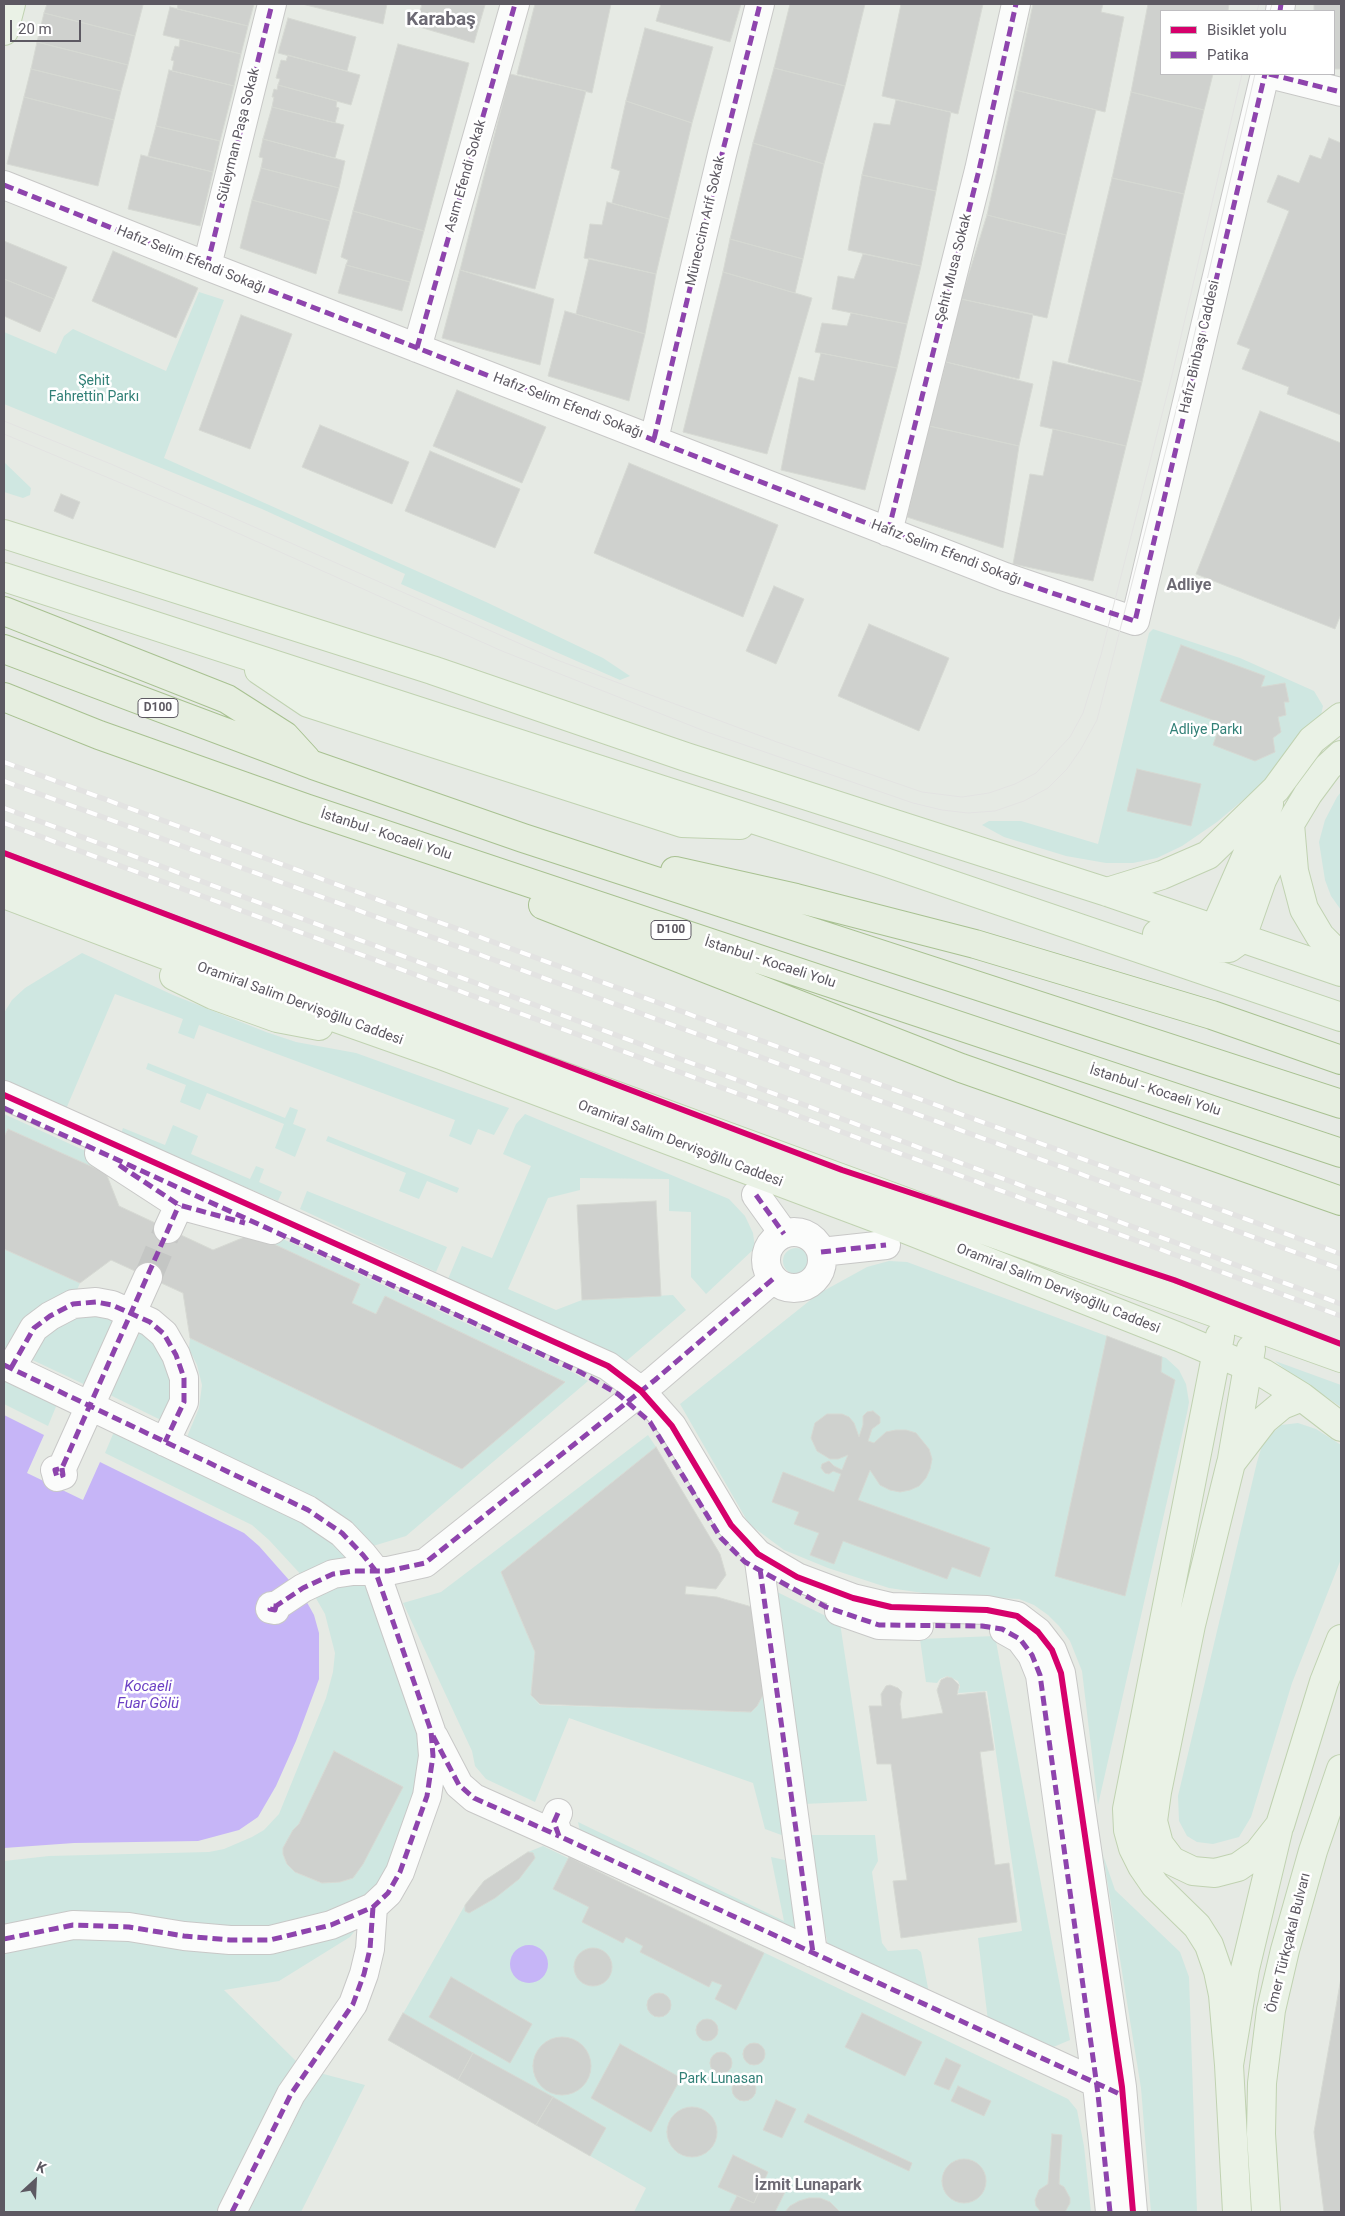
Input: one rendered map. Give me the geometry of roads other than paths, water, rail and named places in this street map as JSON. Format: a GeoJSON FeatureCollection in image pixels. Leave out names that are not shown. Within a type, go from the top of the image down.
{"type":"FeatureCollection","features":[{"type":"Feature","properties":{"kind":"highway"},"geometry":{"type":"LineString","coordinates":[[4,611],[227,699],[285,736],[312,765]]}},
{"type":"Feature","properties":{"kind":"highway","name":"D100"},"geometry":{"type":"LineString","coordinates":[[4,649],[312,765],[523,838],[1341,1104]]}},
{"type":"Feature","properties":{"kind":"highway","name":"İstanbul - Kocaeli Yolu"},"geometry":{"type":"LineString","coordinates":[[4,697],[100,735],[305,808],[1341,1154]]}},
{"type":"Feature","properties":{"kind":"highway"},"geometry":{"type":"LineString","coordinates":[[305,808],[629,940],[932,1057],[1341,1201]]}},
{"type":"Feature","properties":{"kind":"highway"},"geometry":{"type":"LineString","coordinates":[[523,838],[796,898],[975,944],[1212,1016],[1341,1060]]}},
{"type":"Feature","properties":{"kind":"main road"},"geometry":{"type":"LineString","coordinates":[[4,32],[11,4]]}},
{"type":"Feature","properties":{"kind":"main road"},"geometry":{"type":"LineString","coordinates":[[4,534],[432,670],[686,757],[1107,892],[1211,938]]}},
{"type":"Feature","properties":{"kind":"main road"},"geometry":{"type":"LineString","coordinates":[[4,577],[925,875],[1341,1017]]}},
{"type":"Feature","properties":{"kind":"main road"},"geometry":{"type":"LineString","coordinates":[[1107,892],[1162,876],[1208,855],[1276,789],[1312,740],[1341,717]]}},
{"type":"Feature","properties":{"kind":"main road"},"geometry":{"type":"LineString","coordinates":[[1242,937],[1262,880],[1290,824],[1308,794],[1328,767],[1341,755]]}},
{"type":"Feature","properties":{"kind":"main road"},"geometry":{"type":"LineString","coordinates":[[1227,978],[1210,966],[1205,956],[1211,938],[1276,789]]}},
{"type":"Feature","properties":{"kind":"main road"},"geometry":{"type":"LineString","coordinates":[[1290,824],[1294,871],[1304,909],[1320,936],[1341,957]]}},
{"type":"Feature","properties":{"kind":"main road","name":"Oramiral Salim Dervişoğllu Caddesi"},"geometry":{"type":"LineString","coordinates":[[4,866],[419,1023],[1341,1358]]}},
{"type":"Feature","properties":{"kind":"main road"},"geometry":{"type":"LineString","coordinates":[[925,875],[968,873],[982,875],[1188,945],[1211,938],[1242,937],[1341,972]]}},
{"type":"Feature","properties":{"kind":"main road","name":"Oramiral Salim Dervişoğllu Caddesi"},"geometry":{"type":"LineString","coordinates":[[4,894],[906,1229],[1247,1365],[1302,1397],[1341,1427]]}},
{"type":"Feature","properties":{"kind":"main road"},"geometry":{"type":"LineString","coordinates":[[1224,1317],[1127,1809],[1128,1830],[1133,1848],[1142,1866],[1155,1885],[1197,1926],[1209,1945],[1218,1971],[1223,1995],[1229,2065],[1238,2212]]}},
{"type":"Feature","properties":{"kind":"main road"},"geometry":{"type":"LineString","coordinates":[[1255,1328],[1231,1463],[1191,1625],[1157,1792],[1153,1821],[1159,1844],[1172,1861],[1193,1871],[1215,1873],[1238,1866],[1258,1853],[1280,1825]]}},
{"type":"Feature","properties":{"kind":"main road"},"geometry":{"type":"LineString","coordinates":[[1231,1463],[1264,1420],[1282,1405],[1302,1397]]}},
{"type":"Feature","properties":{"kind":"main road"},"geometry":{"type":"LineString","coordinates":[[1229,2065],[1245,1969],[1280,1825],[1321,1690],[1341,1640]]}},
{"type":"Feature","properties":{"kind":"main road","name":"Ömer Türkçakal Bulvarı"},"geometry":{"type":"LineString","coordinates":[[1266,2212],[1261,2134],[1262,2083],[1270,2017],[1285,1950],[1313,1851],[1341,1770]]}},
{"type":"Feature","properties":{"kind":"main road"},"geometry":{"type":"LineString","coordinates":[[1313,1851],[1341,1824]]}},
{"type":"Feature","properties":{"kind":"street","name":"Süleyman Paşa Sokak"},"geometry":{"type":"LineString","coordinates":[[207,266],[272,4]]}},
{"type":"Feature","properties":{"kind":"street","name":"Asım Efendi Sokak"},"geometry":{"type":"LineString","coordinates":[[417,348],[515,4]]}},
{"type":"Feature","properties":{"kind":"street","name":"Müneccim Arif Sokak"},"geometry":{"type":"LineString","coordinates":[[654,439],[760,4]]}},
{"type":"Feature","properties":{"kind":"street","name":"Şehit Musa Sokak"},"geometry":{"type":"LineString","coordinates":[[888,532],[979,170],[1016,4]]}},
{"type":"Feature","properties":{"kind":"street","name":"Hafız Binbaşı Caddesi"},"geometry":{"type":"LineString","coordinates":[[1135,621],[1265,75]]}},
{"type":"Feature","properties":{"kind":"street"},"geometry":{"type":"LineString","coordinates":[[1273,75],[1341,92]]}},
{"type":"Feature","properties":{"kind":"street","name":"Hafız Selim Efendi Sokağı"},"geometry":{"type":"LineString","coordinates":[[4,185],[888,532],[1005,577],[1135,621]]}},
{"type":"Feature","properties":{"kind":"street"},"geometry":{"type":"LineString","coordinates":[[4,1095],[608,1366],[634,1396],[721,1538],[745,1562],[760,1563],[853,1598],[890,1607],[987,1610],[1017,1616],[1038,1632],[1052,1650],[1061,1673],[1122,2095],[1132,2212]]}},
{"type":"Feature","properties":{"kind":"street"},"geometry":{"type":"LineString","coordinates":[[4,1108],[580,1372],[618,1394],[634,1396]]}},
{"type":"Feature","properties":{"kind":"street"},"geometry":{"type":"LineString","coordinates":[[94,1149],[179,1205],[272,1230]]}},
{"type":"Feature","properties":{"kind":"street"},"geometry":{"type":"LineString","coordinates":[[756,1195],[784,1234]]}},
{"type":"Feature","properties":{"kind":"street"},"geometry":{"type":"LineString","coordinates":[[168,1229],[179,1205]]}},
{"type":"Feature","properties":{"kind":"street"},"geometry":{"type":"LineString","coordinates":[[802,1233],[817,1243],[822,1261],[820,1270],[808,1284],[790,1287],[774,1279],[768,1271],[767,1253],[776,1238],[784,1234],[802,1233]]}},
{"type":"Feature","properties":{"kind":"street"},"geometry":{"type":"LineString","coordinates":[[821,1252],[886,1245]]}},
{"type":"Feature","properties":{"kind":"street"},"geometry":{"type":"LineString","coordinates":[[62,1468],[148,1277]]}},
{"type":"Feature","properties":{"kind":"street"},"geometry":{"type":"LineString","coordinates":[[276,1606],[314,1582],[333,1574],[375,1570],[388,1571],[425,1563],[634,1396],[774,1279]]}},
{"type":"Feature","properties":{"kind":"street"},"geometry":{"type":"LineString","coordinates":[[165,1442],[184,1402],[184,1378],[176,1355],[164,1334],[150,1322],[132,1313],[112,1305],[96,1302],[73,1304],[50,1316],[34,1328],[7,1366],[165,1442],[308,1510],[342,1533],[363,1554],[375,1570],[431,1731],[459,1785],[474,1798],[558,1824],[813,1953],[1122,2095]]}},
{"type":"Feature","properties":{"kind":"street"},"geometry":{"type":"LineString","coordinates":[[760,1563],[813,1953]]}},
{"type":"Feature","properties":{"kind":"street"},"geometry":{"type":"LineString","coordinates":[[760,1563],[826,1607],[879,1625],[982,1626],[1002,1628],[1020,1639],[1032,1655],[1040,1676],[1097,2083],[1110,2212]]}},
{"type":"Feature","properties":{"kind":"street"},"geometry":{"type":"LineString","coordinates":[[4,1939],[73,1925],[129,1928],[230,1940],[270,1940],[331,1925],[373,1907],[388,1893],[400,1872],[427,1796],[434,1756],[431,1731]]}},
{"type":"Feature","properties":{"kind":"street"},"geometry":{"type":"LineString","coordinates":[[232,2212],[292,2094],[353,2004],[364,1974],[370,1949],[373,1907]]}},
{"type":"Feature","properties":{"kind":"water","name":"Kocaeli Fuar Gölü"},"geometry":{"type":"Polygon","coordinates":[[[4,1415],[44,1435],[27,1473],[83,1500],[100,1462],[244,1533],[259,1546],[304,1597],[314,1615],[319,1633],[319,1679],[296,1741],[276,1786],[258,1817],[239,1830],[198,1841],[74,1843],[4,1848],[4,1415]]]}},
{"type":"Feature","properties":{"kind":"water"},"geometry":{"type":"Polygon","coordinates":[[[529,1945],[542,1951],[548,1964],[542,1977],[529,1983],[516,1977],[510,1964],[516,1951],[529,1945]]]}},
{"type":"Feature","properties":{"kind":"tunnel"},"geometry":{"type":"LineString","coordinates":[[148,1277],[168,1229]]}},
{"type":"Feature","properties":{"kind":"tram line"},"geometry":{"type":"LineString","coordinates":[[1257,10],[1259,4]]}},
{"type":"Feature","properties":{"kind":"tram line"},"geometry":{"type":"LineString","coordinates":[[1270,10],[1272,4]]}},
{"type":"Feature","properties":{"kind":"tram line"},"geometry":{"type":"LineString","coordinates":[[4,421],[111,464],[557,660],[777,742],[922,792],[962,797],[989,793],[1015,784],[1036,773],[1070,737],[1083,713],[1101,655],[1172,375],[1242,75]]}},
{"type":"Feature","properties":{"kind":"tram line"},"geometry":{"type":"LineString","coordinates":[[4,434],[204,518],[502,651],[707,732],[913,803],[942,810],[968,813],[995,811],[1024,801],[1048,788],[1067,769],[1097,720],[1184,379],[1255,75]]}},
{"type":"Feature","properties":{"kind":"railway"},"geometry":{"type":"LineString","coordinates":[[4,762],[1341,1254]]}},
{"type":"Feature","properties":{"kind":"railway"},"geometry":{"type":"LineString","coordinates":[[4,781],[1341,1269]]}},
{"type":"Feature","properties":{"kind":"railway"},"geometry":{"type":"LineString","coordinates":[[4,808],[1341,1304]]}},
{"type":"Feature","properties":{"kind":"railway"},"geometry":{"type":"LineString","coordinates":[[4,823],[1341,1316]]}},
{"type":"Feature","properties":{"kind":"district","name":"Karabaş"},"geometry":{"type":"Point","coordinates":[441,20]}},
{"type":"Feature","properties":{"kind":"district","name":"Adliye"},"geometry":{"type":"Point","coordinates":[1189,586]}},
{"type":"Feature","properties":{"kind":"district","name":"İzmit Lunapark"},"geometry":{"type":"Point","coordinates":[808,2186]}},
{"type":"Feature","properties":{"kind":"park label","name":"Şehit Fahrettin Parkı"},"geometry":{"type":"Point","coordinates":[94,390]}},
{"type":"Feature","properties":{"kind":"park label","name":"Adliye Parkı"},"geometry":{"type":"Point","coordinates":[1206,730]}},
{"type":"Feature","properties":{"kind":"park label","name":"Park Lunasan"},"geometry":{"type":"Point","coordinates":[721,2079]}}]}
